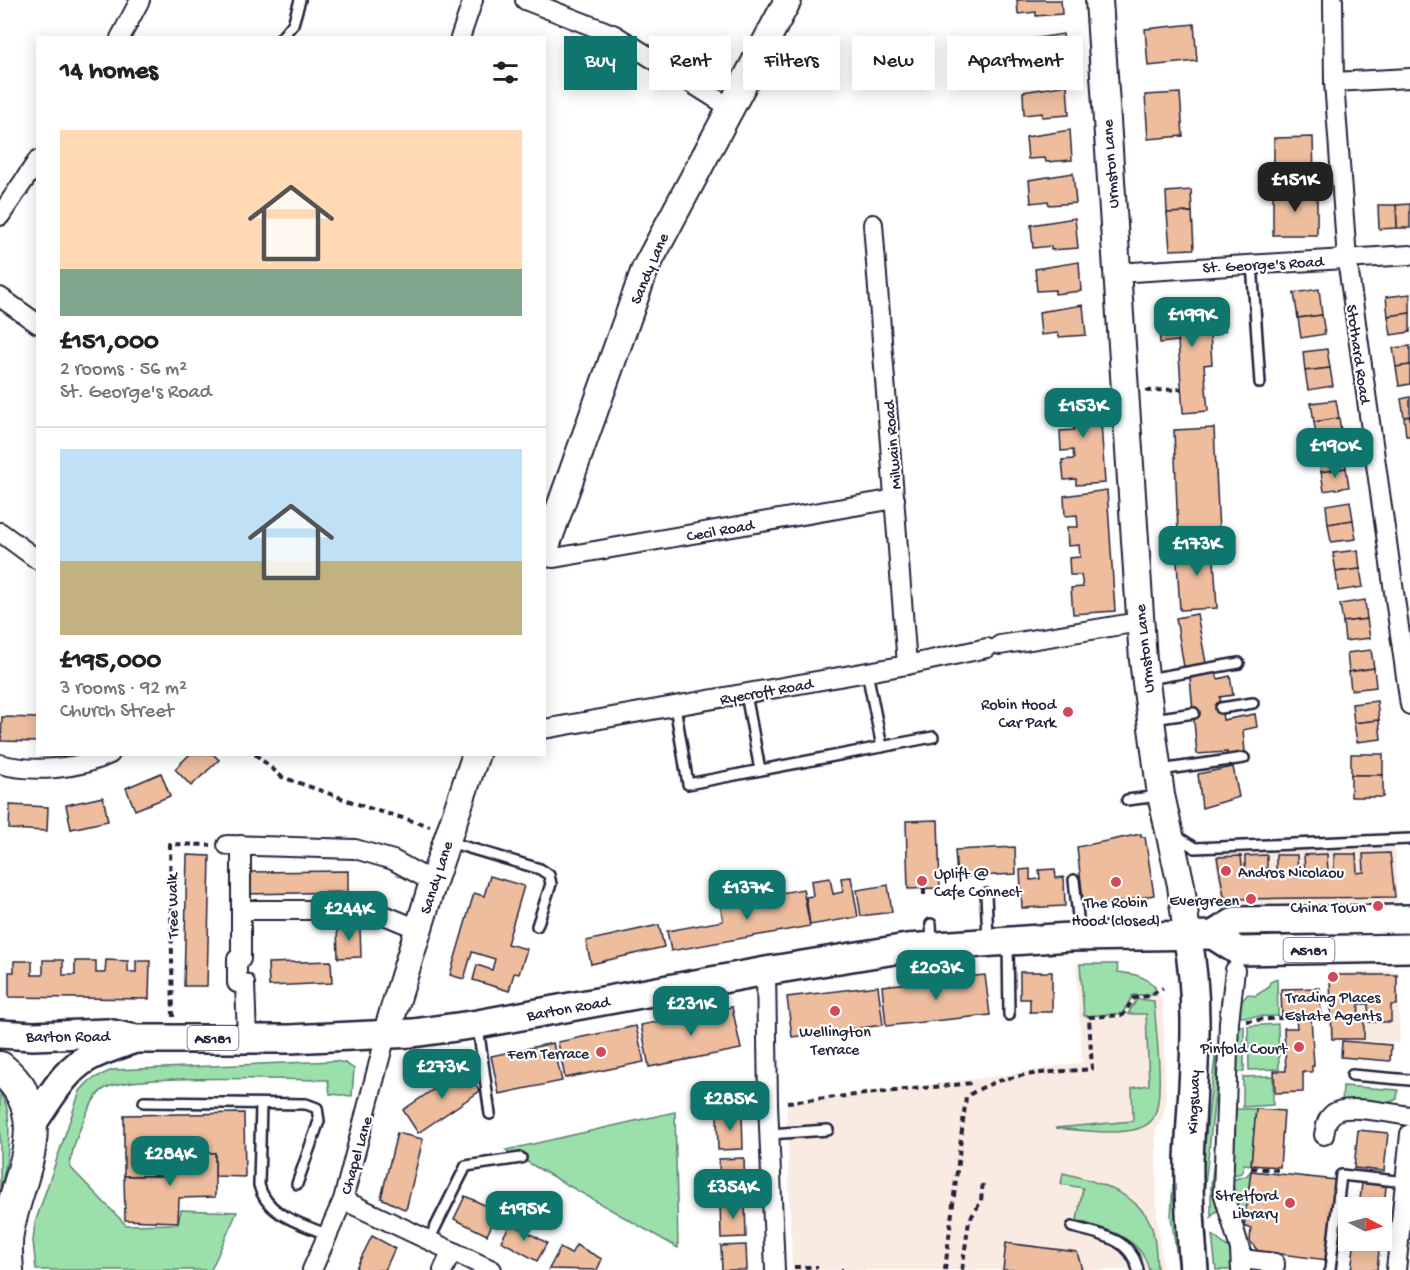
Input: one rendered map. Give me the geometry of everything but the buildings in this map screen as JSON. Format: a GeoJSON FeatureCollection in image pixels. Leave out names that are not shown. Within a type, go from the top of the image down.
{"type":"FeatureCollection","features":[{"type":"Feature","properties":{"kind":"highway"},"geometry":{"type":"LineString","coordinates":[[0,1068],[19,1088],[31,1125],[26,1167],[7,1210],[7,1270]]}},
{"type":"Feature","properties":{"kind":"main road","name":"Sandy Lane"},"geometry":{"type":"LineString","coordinates":[[546,546],[645,269],[729,107],[788,0]]}},
{"type":"Feature","properties":{"kind":"main road","name":"Urmston Lane"},"geometry":{"type":"LineString","coordinates":[[1099,0],[1145,679],[1168,831],[1181,885],[1200,935]]}},
{"type":"Feature","properties":{"kind":"main road","name":"Sandy Lane"},"geometry":{"type":"LineString","coordinates":[[386,1035],[433,882],[475,756]]}},
{"type":"Feature","properties":{"kind":"main road","name":"Barton Road"},"geometry":{"type":"LineString","coordinates":[[0,1034],[33,1036],[108,1033],[136,1039],[386,1035],[478,1024],[766,970],[931,934],[998,941],[1200,935],[1236,921],[1410,920]]}},
{"type":"Feature","properties":{"kind":"main road","name":"A5181"},"geometry":{"type":"LineString","coordinates":[[1200,935],[1238,951],[1410,948]]}},
{"type":"Feature","properties":{"kind":"main road","name":"Kingsway"},"geometry":{"type":"LineString","coordinates":[[1194,1270],[1189,1184],[1200,935]]}},
{"type":"Feature","properties":{"kind":"main road","name":"Barton Road"},"geometry":{"type":"LineString","coordinates":[[31,1125],[64,1078],[80,1063],[92,1055],[136,1039]]}},
{"type":"Feature","properties":{"kind":"street"},"geometry":{"type":"LineString","coordinates":[[125,36],[140,0]]}},
{"type":"Feature","properties":{"kind":"street"},"geometry":{"type":"LineString","coordinates":[[461,36],[473,0]]}},
{"type":"Feature","properties":{"kind":"street"},"geometry":{"type":"LineString","coordinates":[[525,0],[615,35],[729,107]]}},
{"type":"Feature","properties":{"kind":"street","name":"Stothard Road"},"geometry":{"type":"LineString","coordinates":[[1333,0],[1334,81],[1347,259],[1410,705]]}},
{"type":"Feature","properties":{"kind":"street"},"geometry":{"type":"LineString","coordinates":[[1334,81],[1410,78]]}},
{"type":"Feature","properties":{"kind":"street"},"geometry":{"type":"LineString","coordinates":[[0,216],[36,163]]}},
{"type":"Feature","properties":{"kind":"street","name":"Milwain Road"},"geometry":{"type":"LineString","coordinates":[[873,224],[907,665]]}},
{"type":"Feature","properties":{"kind":"street","name":"St. George's Road"},"geometry":{"type":"LineString","coordinates":[[1116,273],[1410,255]]}},
{"type":"Feature","properties":{"kind":"street"},"geometry":{"type":"LineString","coordinates":[[0,297],[36,323]]}},
{"type":"Feature","properties":{"kind":"street","name":"Cecil Road"},"geometry":{"type":"LineString","coordinates":[[546,557],[554,558],[895,499]]}},
{"type":"Feature","properties":{"kind":"street"},"geometry":{"type":"LineString","coordinates":[[0,532],[36,559]]}},
{"type":"Feature","properties":{"kind":"street","name":"Ryecroft Road"},"geometry":{"type":"LineString","coordinates":[[546,729],[907,665],[993,647],[1127,624],[1140,624]]}},
{"type":"Feature","properties":{"kind":"street"},"geometry":{"type":"LineString","coordinates":[[0,764],[49,769],[99,760],[106,756]]}},
{"type":"Feature","properties":{"kind":"street"},"geometry":{"type":"LineString","coordinates":[[247,1038],[245,983],[237,983],[237,959],[241,960],[241,910],[234,845],[355,849],[393,860],[433,882]]}},
{"type":"Feature","properties":{"kind":"street"},"geometry":{"type":"LineString","coordinates":[[241,910],[372,910],[418,929]]}},
{"type":"Feature","properties":{"kind":"street"},"geometry":{"type":"LineString","coordinates":[[766,970],[768,1103],[775,1269]]}},
{"type":"Feature","properties":{"kind":"street"},"geometry":{"type":"LineString","coordinates":[[1232,980],[1223,1192],[1241,1265],[1275,1263],[1275,1266]]}},
{"type":"Feature","properties":{"kind":"street","name":"Chapel Lane"},"geometry":{"type":"LineString","coordinates":[[312,1270],[343,1200],[386,1035]]}},
{"type":"Feature","properties":{"kind":"street"},"geometry":{"type":"LineString","coordinates":[[1324,1135],[1326,1122],[1334,1112],[1346,1108],[1410,1116]]}},
{"type":"Feature","properties":{"kind":"street"},"geometry":{"type":"LineString","coordinates":[[1396,1270],[1410,1134]]}},
{"type":"Feature","properties":{"kind":"street"},"geometry":{"type":"LineString","coordinates":[[343,1200],[492,1270]]}},
{"type":"Feature","properties":{"kind":"street"},"geometry":{"type":"LineString","coordinates":[[443,1270],[453,1251]]}},
{"type":"Feature","properties":{"kind":"lane"},"geometry":{"type":"LineString","coordinates":[[283,36],[293,24],[300,0]]}},
{"type":"Feature","properties":{"kind":"lane"},"geometry":{"type":"LineString","coordinates":[[1252,263],[1260,383]]}},
{"type":"Feature","properties":{"kind":"lane"},"geometry":{"type":"LineString","coordinates":[[1145,679],[1239,663]]}},
{"type":"Feature","properties":{"kind":"lane"},"geometry":{"type":"LineString","coordinates":[[867,672],[882,747]]}},
{"type":"Feature","properties":{"kind":"lane"},"geometry":{"type":"LineString","coordinates":[[746,694],[760,770]]}},
{"type":"Feature","properties":{"kind":"lane"},"geometry":{"type":"LineString","coordinates":[[1221,708],[1253,703]]}},
{"type":"Feature","properties":{"kind":"lane"},"geometry":{"type":"LineString","coordinates":[[675,706],[688,784],[933,737]]}},
{"type":"Feature","properties":{"kind":"lane"},"geometry":{"type":"LineString","coordinates":[[1151,720],[1194,712]]}},
{"type":"Feature","properties":{"kind":"lane"},"geometry":{"type":"LineString","coordinates":[[1158,770],[1244,758]]}},
{"type":"Feature","properties":{"kind":"lane"},"geometry":{"type":"LineString","coordinates":[[1127,800],[1161,795]]}},
{"type":"Feature","properties":{"kind":"lane"},"geometry":{"type":"LineString","coordinates":[[1168,831],[1195,848],[1410,839]]}},
{"type":"Feature","properties":{"kind":"lane"},"geometry":{"type":"LineString","coordinates":[[448,836],[540,868],[549,875],[551,884],[537,926]]}},
{"type":"Feature","properties":{"kind":"lane"},"geometry":{"type":"LineString","coordinates":[[1074,880],[1080,937]]}},
{"type":"Feature","properties":{"kind":"lane"},"geometry":{"type":"LineString","coordinates":[[986,894],[998,941],[1009,1015]]}},
{"type":"Feature","properties":{"kind":"lane"},"geometry":{"type":"LineString","coordinates":[[478,1024],[490,1114]]}},
{"type":"Feature","properties":{"kind":"lane"},"geometry":{"type":"LineString","coordinates":[[1352,1075],[1410,1080]]}},
{"type":"Feature","properties":{"kind":"lane"},"geometry":{"type":"LineString","coordinates":[[144,1102],[306,1104],[317,1108],[320,1121],[297,1184]]}},
{"type":"Feature","properties":{"kind":"lane"},"geometry":{"type":"LineString","coordinates":[[261,1104],[259,1185],[262,1197],[274,1211],[328,1235]]}},
{"type":"Feature","properties":{"kind":"lane"},"geometry":{"type":"LineString","coordinates":[[769,1134],[828,1131]]}},
{"type":"Feature","properties":{"kind":"lane"},"geometry":{"type":"LineString","coordinates":[[429,1240],[466,1166],[520,1158]]}},
{"type":"Feature","properties":{"kind":"lane"},"geometry":{"type":"LineString","coordinates":[[1330,1270],[1341,1175],[1406,1182]]}},
{"type":"Feature","properties":{"kind":"lane"},"geometry":{"type":"LineString","coordinates":[[1072,1227],[1122,1242],[1136,1262],[1138,1270]]}},
{"type":"Feature","properties":{"kind":"path"},"geometry":{"type":"LineString","coordinates":[[1125,392],[1181,389]]}},
{"type":"Feature","properties":{"kind":"path"},"geometry":{"type":"LineString","coordinates":[[257,756],[282,777],[448,836]]}},
{"type":"Feature","properties":{"kind":"path","name":"Tree Walk"},"geometry":{"type":"LineString","coordinates":[[173,1038],[170,844],[234,845]]}},
{"type":"Feature","properties":{"kind":"path"},"geometry":{"type":"LineString","coordinates":[[924,889],[924,896]]}},
{"type":"Feature","properties":{"kind":"path"},"geometry":{"type":"LineString","coordinates":[[945,1270],[966,1097],[980,1087],[1018,1075],[1092,1070],[1089,1017],[1123,1015],[1134,998],[1149,996],[1163,987]]}},
{"type":"Feature","properties":{"kind":"path"},"geometry":{"type":"LineString","coordinates":[[1229,1022],[1281,1018]]}},
{"type":"Feature","properties":{"kind":"path"},"geometry":{"type":"LineString","coordinates":[[768,1103],[972,1083]]}},
{"type":"Feature","properties":{"kind":"path"},"geometry":{"type":"LineString","coordinates":[[1251,1168],[1278,1170]]}},
{"type":"Feature","properties":{"kind":"path"},"geometry":{"type":"LineString","coordinates":[[962,1270],[969,1221],[981,1201],[983,1181]]}},
{"type":"Feature","properties":{"kind":"path"},"geometry":{"type":"LineString","coordinates":[[775,1269],[818,1267]]}},
{"type":"Feature","properties":{"kind":"shaded area"},"geometry":{"type":"Polygon","coordinates":[[[1395,844],[1397,902],[1228,904],[1221,899],[1214,849],[1395,844]]]}},
{"type":"Feature","properties":{"kind":"shaded area"},"geometry":{"type":"Polygon","coordinates":[[[1076,964],[1117,964],[1118,972],[1136,974],[1148,979],[1160,995],[1163,1006],[1166,1103],[1162,1120],[1156,1129],[1157,1217],[1163,1270],[792,1270],[786,1103],[1006,1075],[1082,1062],[1076,964]]]}},
{"type":"Feature","properties":{"kind":"shaded area"},"geometry":{"type":"Polygon","coordinates":[[[1398,971],[1400,1043],[1330,1039],[1328,973],[1398,971]]]}},
{"type":"Feature","properties":{"kind":"green space"},"geometry":{"type":"Polygon","coordinates":[[[1080,964],[1117,964],[1118,972],[1138,976],[1151,983],[1155,987],[1156,995],[1133,995],[1122,1014],[1084,1016],[1080,964]]]}},
{"type":"Feature","properties":{"kind":"green space"},"geometry":{"type":"Polygon","coordinates":[[[1277,979],[1278,1016],[1235,1017],[1237,1006],[1248,994],[1255,996],[1268,988],[1270,982],[1277,979]]]}},
{"type":"Feature","properties":{"kind":"green space"},"geometry":{"type":"Polygon","coordinates":[[[1137,999],[1154,1001],[1159,1082],[1156,1112],[1151,1121],[1143,1127],[1120,1132],[1055,1128],[1133,1121],[1132,1088],[1149,1085],[1146,1014],[1128,1014],[1137,999]]]}},
{"type":"Feature","properties":{"kind":"green space"},"geometry":{"type":"Polygon","coordinates":[[[1278,1024],[1279,1069],[1249,1070],[1248,1026],[1278,1024]]]}},
{"type":"Feature","properties":{"kind":"green space"},"geometry":{"type":"Polygon","coordinates":[[[1234,1026],[1244,1026],[1244,1072],[1232,1072],[1234,1026]]]}},
{"type":"Feature","properties":{"kind":"green space"},"geometry":{"type":"Polygon","coordinates":[[[1216,1049],[1216,1086],[1204,1195],[1209,1270],[1205,1270],[1201,1175],[1216,1049]]]}},
{"type":"Feature","properties":{"kind":"green space"},"geometry":{"type":"Polygon","coordinates":[[[335,1061],[345,1063],[354,1069],[352,1096],[330,1094],[328,1080],[176,1079],[120,1084],[104,1089],[92,1102],[87,1113],[74,1148],[70,1167],[126,1225],[178,1224],[181,1210],[237,1212],[211,1270],[36,1270],[33,1241],[35,1223],[80,1091],[90,1080],[112,1070],[335,1061]]]}},
{"type":"Feature","properties":{"kind":"green space"},"geometry":{"type":"Polygon","coordinates":[[[1273,1076],[1273,1105],[1243,1107],[1243,1077],[1273,1076]]]}},
{"type":"Feature","properties":{"kind":"green space"},"geometry":{"type":"Polygon","coordinates":[[[1343,1086],[1398,1090],[1397,1099],[1384,1105],[1342,1102],[1343,1086]]]}},
{"type":"Feature","properties":{"kind":"green space"},"geometry":{"type":"Polygon","coordinates":[[[0,1093],[8,1114],[9,1140],[0,1190],[0,1093]]]}},
{"type":"Feature","properties":{"kind":"green space"},"geometry":{"type":"Polygon","coordinates":[[[1220,1109],[1220,1207],[1211,1217],[1211,1185],[1220,1109]]]}},
{"type":"Feature","properties":{"kind":"green space"},"geometry":{"type":"Polygon","coordinates":[[[1233,1109],[1256,1109],[1251,1165],[1244,1164],[1242,1173],[1229,1176],[1233,1109]]]}},
{"type":"Feature","properties":{"kind":"green space"},"geometry":{"type":"Polygon","coordinates":[[[675,1112],[678,1248],[506,1150],[675,1112]]]}},
{"type":"Feature","properties":{"kind":"green space"},"geometry":{"type":"Polygon","coordinates":[[[1251,1171],[1244,1227],[1233,1203],[1234,1188],[1231,1180],[1246,1176],[1251,1171]]]}},
{"type":"Feature","properties":{"kind":"green space"},"geometry":{"type":"Polygon","coordinates":[[[1063,1173],[1115,1190],[1138,1206],[1147,1216],[1152,1228],[1157,1270],[1149,1270],[1145,1258],[1130,1242],[1110,1231],[1077,1220],[1083,1188],[1061,1184],[1063,1173]]]}},
{"type":"Feature","properties":{"kind":"green space"},"geometry":{"type":"Polygon","coordinates":[[[1173,1184],[1178,1195],[1184,1270],[1179,1270],[1171,1216],[1173,1184]]]}},
{"type":"Feature","properties":{"kind":"green space"},"geometry":{"type":"Polygon","coordinates":[[[1212,1235],[1233,1251],[1233,1270],[1216,1270],[1212,1235]]]}},
{"type":"Feature","properties":{"kind":"place","name":"Robin Hood Car Park"},"geometry":{"type":"Point","coordinates":[1068,712]}},
{"type":"Feature","properties":{"kind":"place","name":"Andros Nicolaou"},"geometry":{"type":"Point","coordinates":[1226,871]}},
{"type":"Feature","properties":{"kind":"place","name":"Uplift @ Cafe Connect"},"geometry":{"type":"Point","coordinates":[922,881]}},
{"type":"Feature","properties":{"kind":"place","name":"The Robin Hood (closed)"},"geometry":{"type":"Point","coordinates":[1116,882]}},
{"type":"Feature","properties":{"kind":"place","name":"Evergreen"},"geometry":{"type":"Point","coordinates":[1251,899]}},
{"type":"Feature","properties":{"kind":"place","name":"China Town"},"geometry":{"type":"Point","coordinates":[1378,906]}},
{"type":"Feature","properties":{"kind":"place","name":"Trading Places Estate Agents"},"geometry":{"type":"Point","coordinates":[1333,977]}},
{"type":"Feature","properties":{"kind":"place","name":"Wellington Terrace"},"geometry":{"type":"Point","coordinates":[835,1011]}},
{"type":"Feature","properties":{"kind":"place","name":"Pinfold Court"},"geometry":{"type":"Point","coordinates":[1299,1047]}},
{"type":"Feature","properties":{"kind":"place","name":"Fern Terrace"},"geometry":{"type":"Point","coordinates":[601,1052]}},
{"type":"Feature","properties":{"kind":"place","name":"Stretford Library"},"geometry":{"type":"Point","coordinates":[1290,1203]}}]}
